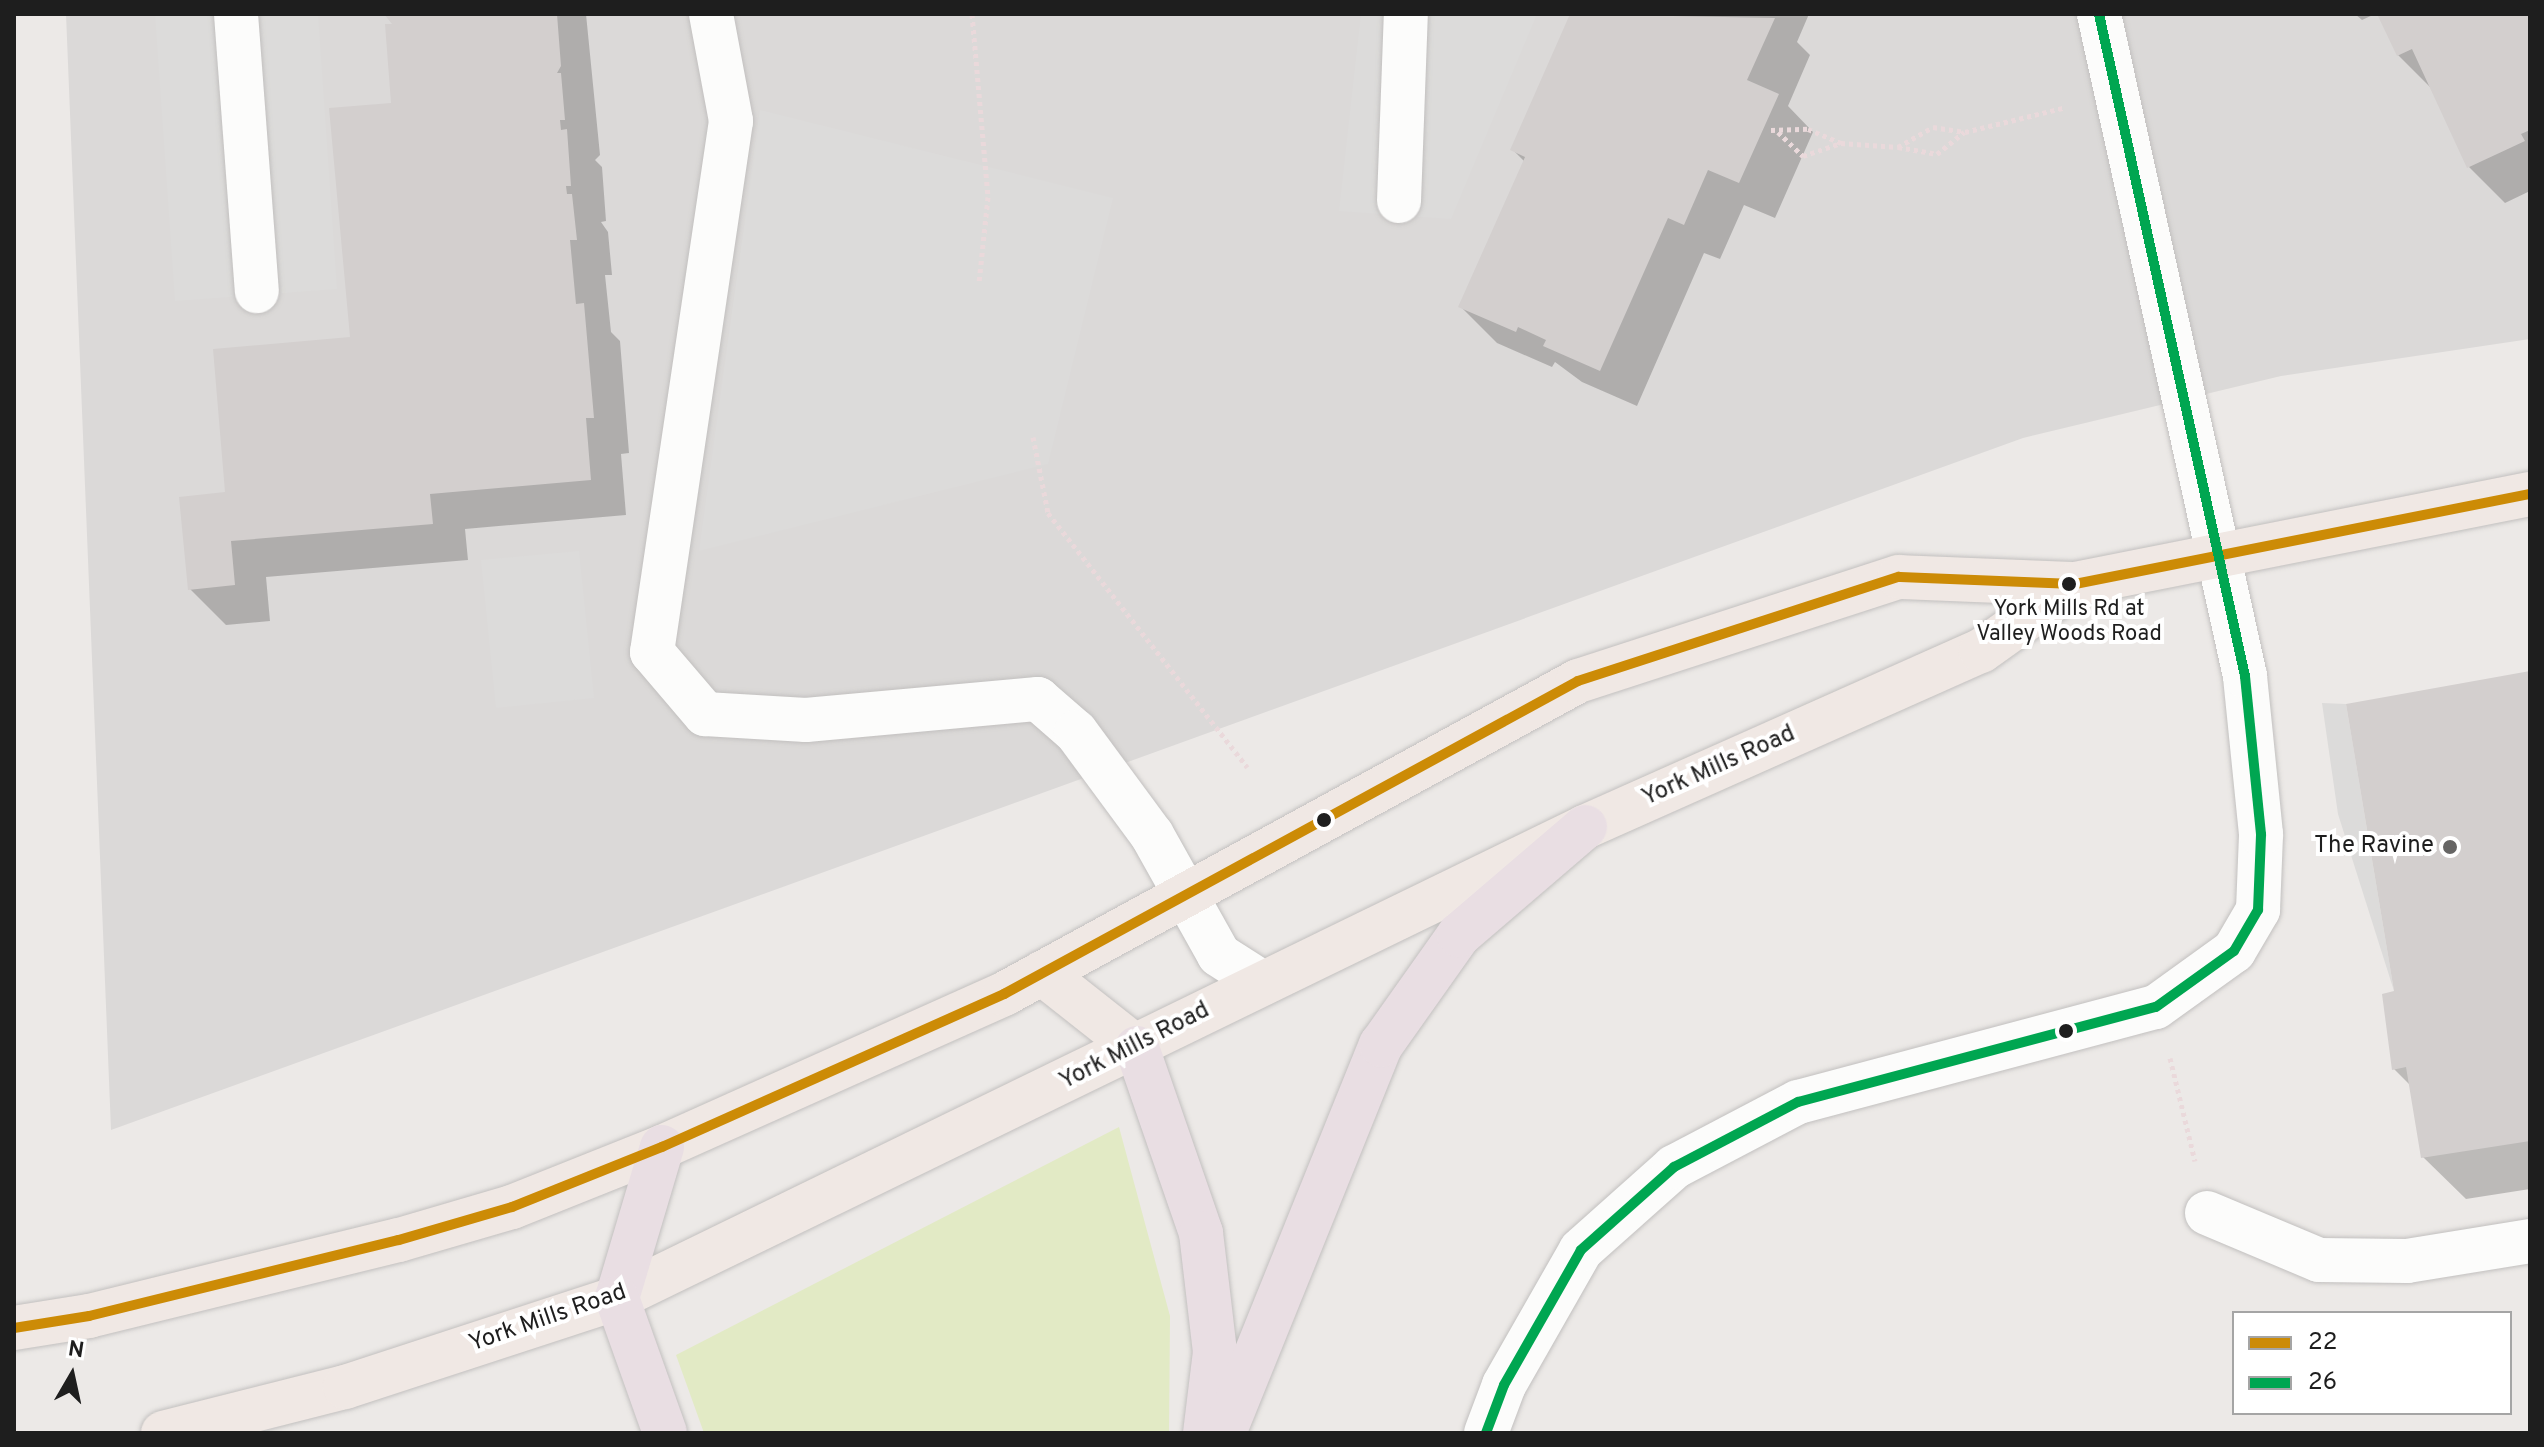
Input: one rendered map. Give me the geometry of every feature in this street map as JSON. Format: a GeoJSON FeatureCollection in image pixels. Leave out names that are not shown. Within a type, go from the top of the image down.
{"type":"FeatureCollection","features":[{"type":"Feature","properties":{"kind":"highway"},"geometry":{"type":"LineString","coordinates":[[1224,1433],[1381,1045],[1459,935],[1585,827]]}},
{"type":"Feature","properties":{"kind":"highway"},"geometry":{"type":"LineString","coordinates":[[1137,1048],[1201,1233],[1215,1352],[1205,1433]]}},
{"type":"Feature","properties":{"kind":"highway"},"geometry":{"type":"LineString","coordinates":[[662,1147],[617,1298],[665,1433]]}},
{"type":"Feature","properties":{"kind":"main road","name":"York Mills Road"},"geometry":{"type":"LineString","coordinates":[[14,1328],[89,1316],[399,1240],[512,1207],[662,1147],[858,1063],[1042,973],[1578,681],[1899,577],[2075,584],[2530,494]]}},
{"type":"Feature","properties":{"kind":"main road","name":"York Mills Road"},"geometry":{"type":"LineString","coordinates":[[163,1433],[345,1387],[617,1298],[1137,1048],[1263,983],[1585,827],[1981,651],[2075,584]]}},
{"type":"Feature","properties":{"kind":"main road"},"geometry":{"type":"LineString","coordinates":[[1042,973],[1137,1048]]}},
{"type":"Feature","properties":{"kind":"street"},"geometry":{"type":"LineString","coordinates":[[236,14],[257,291]]}},
{"type":"Feature","properties":{"kind":"street"},"geometry":{"type":"LineString","coordinates":[[711,14],[731,121],[652,652],[705,714],[806,720],[1038,699],[1076,732],[1131,807],[1219,955],[1263,983]]}},
{"type":"Feature","properties":{"kind":"street"},"geometry":{"type":"LineString","coordinates":[[1399,201],[1406,14]]}},
{"type":"Feature","properties":{"kind":"street"},"geometry":{"type":"LineString","coordinates":[[1486,1433],[1504,1385],[1581,1250],[1674,1167],[1798,1102],[2156,1007],[2234,951],[2258,910],[2261,834],[2247,689],[2220,555],[2114,95],[2099,14]]}},
{"type":"Feature","properties":{"kind":"street"},"geometry":{"type":"LineString","coordinates":[[2207,1213],[2319,1260],[2407,1261],[2530,1241]]}},
{"type":"Feature","properties":{"kind":"path"},"geometry":{"type":"LineString","coordinates":[[972,14],[988,197],[979,283]]}},
{"type":"Feature","properties":{"kind":"path"},"geometry":{"type":"LineString","coordinates":[[1898,147],[1933,127],[1965,132],[2114,95]]}},
{"type":"Feature","properties":{"kind":"path"},"geometry":{"type":"LineString","coordinates":[[1841,143],[1803,156],[1774,130],[1808,129],[1841,143],[1898,147],[1937,154],[1965,132]]}},
{"type":"Feature","properties":{"kind":"path"},"geometry":{"type":"LineString","coordinates":[[1033,437],[1048,513],[1247,767]]}},
{"type":"Feature","properties":{"kind":"path"},"geometry":{"type":"LineString","coordinates":[[2156,1007],[2207,1213]]}},
{"type":"Feature","properties":{"kind":"shaded area"},"geometry":{"type":"Polygon","coordinates":[[[66,14],[2530,14],[2530,339],[2281,376],[2023,438],[111,1130],[66,14]]]}},
{"type":"Feature","properties":{"kind":"shaded area"},"geometry":{"type":"Polygon","coordinates":[[[155,14],[318,14],[337,289],[175,301],[155,14]]]}},
{"type":"Feature","properties":{"kind":"shaded area"},"geometry":{"type":"Polygon","coordinates":[[[1361,14],[1537,14],[1451,219],[1339,211],[1361,14]]]}},
{"type":"Feature","properties":{"kind":"shaded area"},"geometry":{"type":"Polygon","coordinates":[[[760,110],[1113,198],[1048,464],[699,551],[760,110]]]}},
{"type":"Feature","properties":{"kind":"shaded area"},"geometry":{"type":"Polygon","coordinates":[[[579,551],[594,698],[496,708],[481,560],[579,551]]]}},
{"type":"Feature","properties":{"kind":"shaded area"},"geometry":{"type":"Polygon","coordinates":[[[2322,703],[2346,704],[2394,991],[2338,814],[2322,703]]]}},
{"type":"Feature","properties":{"kind":"green space"},"geometry":{"type":"Polygon","coordinates":[[[1119,1127],[1170,1316],[1169,1433],[704,1433],[676,1355],[1119,1127]]]}},
{"type":"Feature","properties":{"kind":"building"},"geometry":{"type":"Polygon","coordinates":[[[384,14],[557,14],[561,66],[557,73],[561,73],[565,120],[560,120],[561,130],[567,129],[571,186],[566,186],[567,194],[572,194],[577,240],[570,240],[576,304],[584,303],[594,418],[586,418],[591,480],[430,494],[433,524],[231,541],[235,585],[188,590],[179,497],[225,492],[213,349],[350,337],[329,108],[391,103],[385,24],[392,24],[384,14]]]}},
{"type":"Feature","properties":{"kind":"building"},"geometry":{"type":"Polygon","coordinates":[[[1570,14],[1775,18],[1747,80],[1779,94],[1739,183],[1708,170],[1684,225],[1668,218],[1600,371],[1543,346],[1546,340],[1518,327],[1516,332],[1458,307],[1525,157],[1510,150],[1570,14]]]}},
{"type":"Feature","properties":{"kind":"building"},"geometry":{"type":"Polygon","coordinates":[[[2377,14],[2530,14],[2530,130],[2521,134],[2525,141],[2467,168],[2412,49],[2397,56],[2377,14]]]}},
{"type":"Feature","properties":{"kind":"building","name":"The Ravine"},"geometry":{"type":"Polygon","coordinates":[[[2530,671],[2530,1141],[2421,1158],[2406,1067],[2392,1070],[2382,994],[2394,991],[2346,704],[2530,671]]]}},
{"type":"Feature","properties":{"kind":"transit line","name":"26"},"geometry":{"type":"LineString","coordinates":[[1486,1433],[1504,1385],[1581,1250],[1674,1167],[1798,1102],[2156,1007],[2234,951],[2258,910],[2261,834],[2245,676],[2099,14]]}},
{"type":"Feature","properties":{"kind":"transit line","name":"22"},"geometry":{"type":"LineString","coordinates":[[14,1328],[89,1316],[399,1240],[512,1207],[662,1147],[1004,994],[1578,681],[1899,577],[2075,584],[2530,494]]}},
{"type":"Feature","properties":{"kind":"place","name":"York Mills Rd at Valley Woods Road"},"geometry":{"type":"Point","coordinates":[2069,584]}},
{"type":"Feature","properties":{"kind":"place","name":"The Ravine"},"geometry":{"type":"Point","coordinates":[2450,847]}}]}
